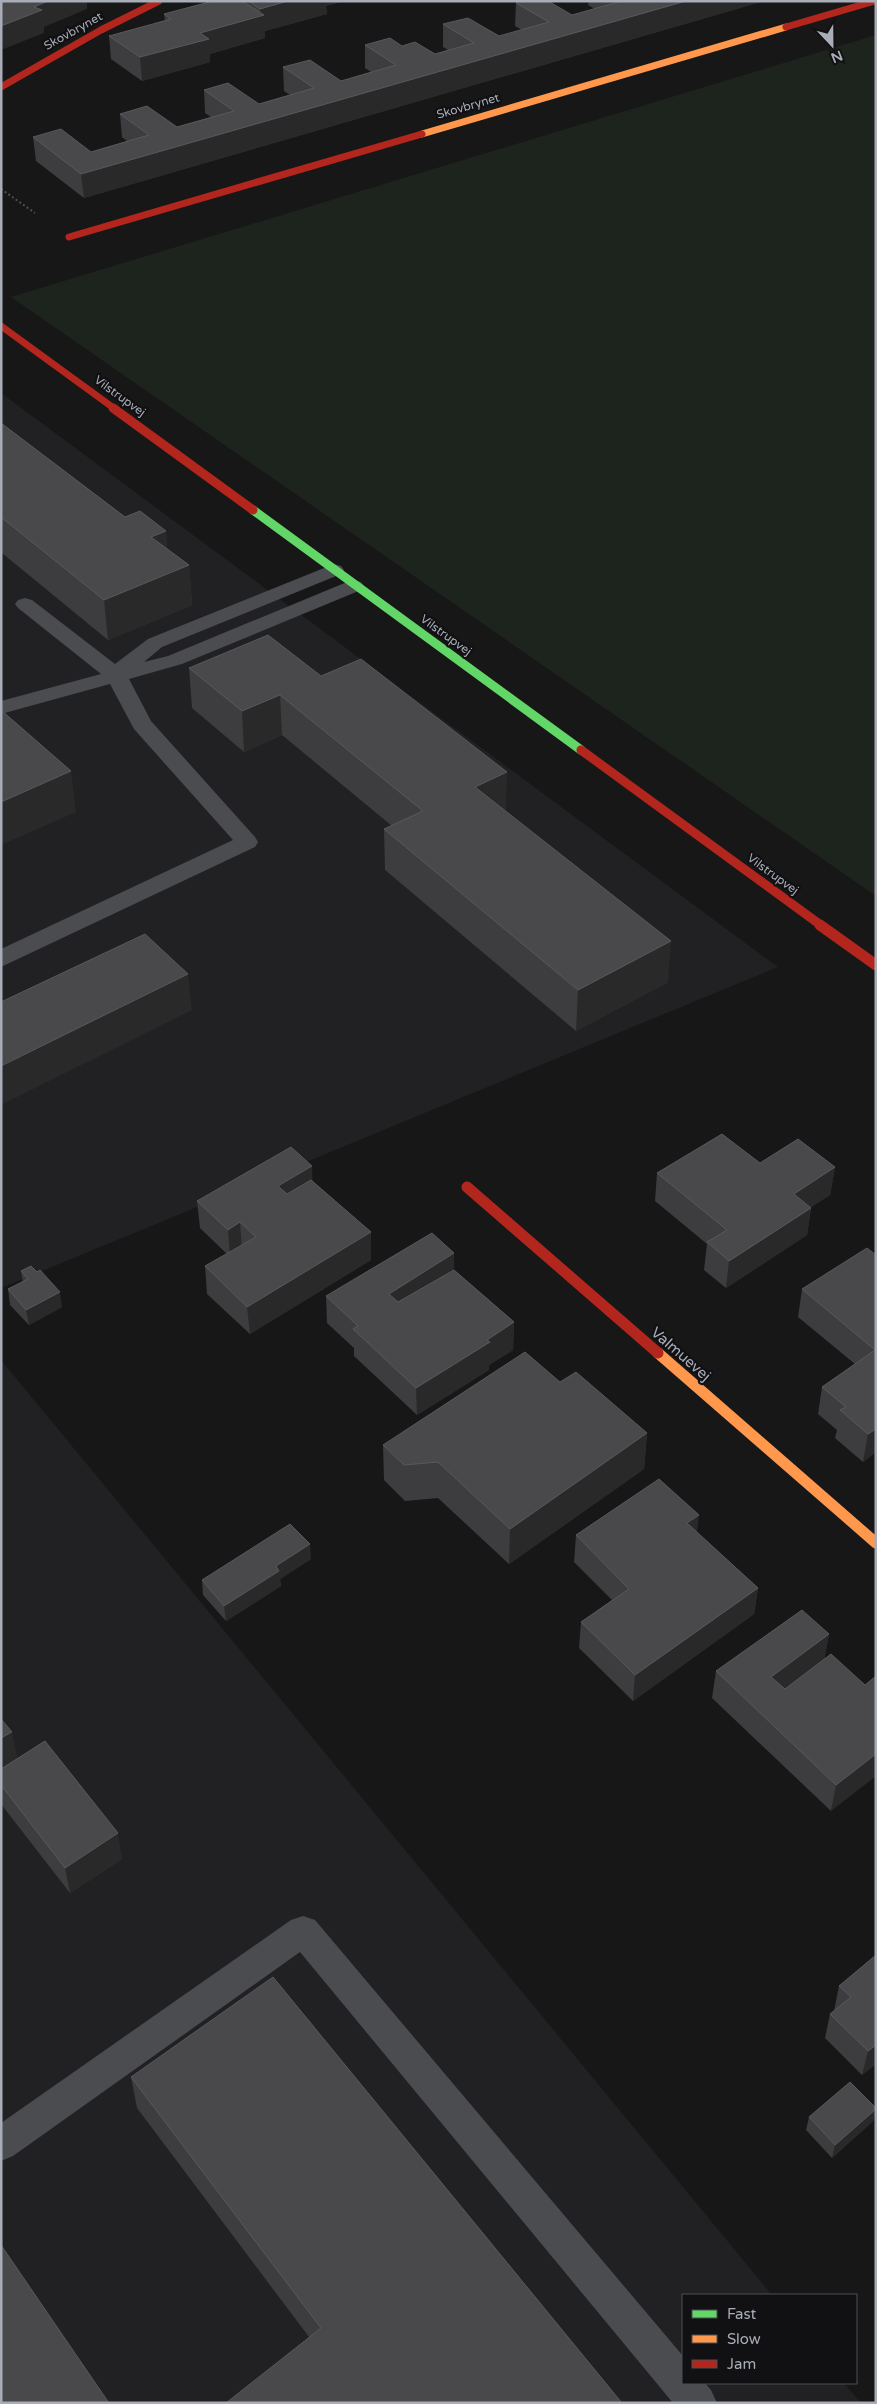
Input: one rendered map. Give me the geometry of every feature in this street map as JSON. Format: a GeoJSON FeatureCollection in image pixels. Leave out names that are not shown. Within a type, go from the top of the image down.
{"type":"FeatureCollection","features":[{"type":"Feature","properties":{"kind":"street","name":"Skovbrynet"},"geometry":{"type":"LineString","coordinates":[[1,87],[101,30],[159,1]]}},
{"type":"Feature","properties":{"kind":"street","name":"Skovbrynet"},"geometry":{"type":"LineString","coordinates":[[69,237],[875,1]]}},
{"type":"Feature","properties":{"kind":"street","name":"Vilstrupvej"},"geometry":{"type":"LineString","coordinates":[[1,326],[354,586],[876,965]]}},
{"type":"Feature","properties":{"kind":"street","name":"Valmuevej"},"geometry":{"type":"LineString","coordinates":[[467,1187],[876,1543]]}},
{"type":"Feature","properties":{"kind":"lane"},"geometry":{"type":"LineString","coordinates":[[116,675],[155,643],[334,570]]}},
{"type":"Feature","properties":{"kind":"lane"},"geometry":{"type":"LineString","coordinates":[[1,708],[175,660],[354,586]]}},
{"type":"Feature","properties":{"kind":"lane"},"geometry":{"type":"LineString","coordinates":[[1,959],[246,842],[142,724],[116,675],[25,604]]}},
{"type":"Feature","properties":{"kind":"lane"},"geometry":{"type":"LineString","coordinates":[[1,2144],[303,1931],[682,2384]]}},
{"type":"Feature","properties":{"kind":"lane"},"geometry":{"type":"LineString","coordinates":[[682,2384],[698,2403]]}},
{"type":"Feature","properties":{"kind":"shaded area"},"geometry":{"type":"Polygon","coordinates":[[[876,35],[876,896],[11,297],[876,35]]]}},
{"type":"Feature","properties":{"kind":"shaded area"},"geometry":{"type":"Polygon","coordinates":[[[1,393],[778,967],[1,1288],[1,393]]]}},
{"type":"Feature","properties":{"kind":"shaded area"},"geometry":{"type":"Polygon","coordinates":[[[1,1360],[771,2294],[682,2294],[682,2384],[845,2384],[861,2403],[1,2403],[1,1360]]]}},
{"type":"Feature","properties":{"kind":"building"},"geometry":{"type":"Polygon","coordinates":[[[1,1],[48,1],[34,7],[42,10],[1,26],[1,1]]]}},
{"type":"Feature","properties":{"kind":"building"},"geometry":{"type":"Polygon","coordinates":[[[213,1],[242,1],[264,15],[200,33],[209,39],[140,57],[109,36],[171,19],[164,14],[213,1]]]}},
{"type":"Feature","properties":{"kind":"building"},"geometry":{"type":"Polygon","coordinates":[[[249,1],[288,1],[260,9],[249,1]]]}},
{"type":"Feature","properties":{"kind":"building"},"geometry":{"type":"Polygon","coordinates":[[[521,1],[548,1],[572,15],[622,1],[686,1],[81,174],[33,137],[61,129],[91,152],[149,135],[120,114],[147,106],[177,127],[234,111],[204,90],[228,83],[259,104],[314,88],[283,67],[310,60],[341,81],[396,65],[365,45],[390,38],[402,46],[415,42],[435,54],[474,43],[443,24],[468,18],[499,36],[549,22],[516,3],[521,1]]]}},
{"type":"Feature","properties":{"kind":"building"},"geometry":{"type":"Polygon","coordinates":[[[1,423],[125,517],[140,511],[166,531],[151,537],[189,565],[104,600],[1,517],[1,423]]]}},
{"type":"Feature","properties":{"kind":"building"},"geometry":{"type":"Polygon","coordinates":[[[268,635],[321,676],[361,659],[507,772],[475,787],[671,941],[578,990],[384,829],[423,811],[280,695],[242,711],[189,668],[268,635]]]}},
{"type":"Feature","properties":{"kind":"building"},"geometry":{"type":"Polygon","coordinates":[[[1,710],[71,771],[1,802],[1,710]]]}},
{"type":"Feature","properties":{"kind":"building"},"geometry":{"type":"Polygon","coordinates":[[[145,934],[188,974],[1,1066],[1,1002],[145,934]]]}},
{"type":"Feature","properties":{"kind":"building"},"geometry":{"type":"Polygon","coordinates":[[[722,1134],[760,1163],[798,1139],[835,1167],[794,1194],[811,1208],[729,1261],[707,1242],[727,1230],[657,1173],[722,1134]]]}},
{"type":"Feature","properties":{"kind":"building"},"geometry":{"type":"Polygon","coordinates":[[[291,1147],[312,1166],[278,1186],[287,1194],[311,1180],[371,1232],[247,1307],[205,1266],[256,1237],[240,1222],[228,1230],[197,1201],[291,1147]]]}},
{"type":"Feature","properties":{"kind":"building"},"geometry":{"type":"Polygon","coordinates":[[[432,1233],[454,1253],[389,1294],[398,1302],[454,1270],[514,1322],[487,1340],[490,1342],[416,1388],[353,1329],[358,1326],[326,1296],[432,1233]]]}},
{"type":"Feature","properties":{"kind":"building"},"geometry":{"type":"Polygon","coordinates":[[[867,1248],[876,1255],[876,1429],[868,1434],[840,1410],[846,1407],[822,1387],[875,1350],[802,1289],[867,1248]]]}},
{"type":"Feature","properties":{"kind":"building"},"geometry":{"type":"Polygon","coordinates":[[[31,1266],[37,1272],[40,1270],[60,1292],[26,1310],[8,1289],[28,1279],[21,1271],[31,1266]]]}},
{"type":"Feature","properties":{"kind":"building"},"geometry":{"type":"Polygon","coordinates":[[[525,1352],[560,1382],[576,1372],[647,1433],[510,1529],[438,1462],[404,1465],[383,1445],[525,1352]]]}},
{"type":"Feature","properties":{"kind":"building"},"geometry":{"type":"Polygon","coordinates":[[[659,1479],[699,1515],[687,1523],[758,1588],[635,1675],[581,1622],[629,1589],[576,1535],[659,1479]]]}},
{"type":"Feature","properties":{"kind":"building"},"geometry":{"type":"Polygon","coordinates":[[[290,1524],[310,1544],[276,1566],[279,1571],[224,1606],[202,1580],[290,1524]]]}},
{"type":"Feature","properties":{"kind":"building"},"geometry":{"type":"Polygon","coordinates":[[[802,1610],[829,1634],[771,1677],[785,1689],[831,1654],[865,1685],[876,1676],[876,1754],[836,1785],[716,1671],[802,1610]]]}},
{"type":"Feature","properties":{"kind":"building"},"geometry":{"type":"Polygon","coordinates":[[[1,1719],[12,1732],[1,1738],[1,1719]]]}},
{"type":"Feature","properties":{"kind":"building"},"geometry":{"type":"Polygon","coordinates":[[[45,1741],[118,1833],[65,1868],[1,1785],[1,1769],[45,1741]]]}},
{"type":"Feature","properties":{"kind":"building"},"geometry":{"type":"Polygon","coordinates":[[[876,1955],[876,2045],[868,2051],[830,2014],[851,1997],[839,1986],[876,1955]]]}},
{"type":"Feature","properties":{"kind":"building"},"geometry":{"type":"Polygon","coordinates":[[[273,1977],[622,2403],[226,2403],[321,2328],[131,2077],[273,1977]]]}},
{"type":"Feature","properties":{"kind":"building"},"geometry":{"type":"Polygon","coordinates":[[[850,2082],[876,2109],[835,2145],[809,2117],[850,2082]]]}},
{"type":"Feature","properties":{"kind":"building"},"geometry":{"type":"Polygon","coordinates":[[[1,2245],[109,2403],[1,2403],[1,2245]]]}},
{"type":"Feature","properties":{"kind":"traffic: fast"},"geometry":{"type":"LineString","coordinates":[[253,510],[581,750]]}},
{"type":"Feature","properties":{"kind":"traffic: slow"},"geometry":{"type":"LineString","coordinates":[[422,134],[786,27]]}},
{"type":"Feature","properties":{"kind":"traffic: slow"},"geometry":{"type":"LineString","coordinates":[[658,1353],[876,1543]]}},
{"type":"Feature","properties":{"kind":"traffic: jam"},"geometry":{"type":"LineString","coordinates":[[1,87],[101,30],[159,1]]}},
{"type":"Feature","properties":{"kind":"traffic: jam"},"geometry":{"type":"LineString","coordinates":[[786,27],[875,1]]}},
{"type":"Feature","properties":{"kind":"traffic: jam"},"geometry":{"type":"LineString","coordinates":[[69,237],[422,134]]}},
{"type":"Feature","properties":{"kind":"traffic: jam"},"geometry":{"type":"LineString","coordinates":[[1,326],[253,510]]}},
{"type":"Feature","properties":{"kind":"traffic: jam"},"geometry":{"type":"LineString","coordinates":[[581,750],[876,965]]}},
{"type":"Feature","properties":{"kind":"traffic: jam"},"geometry":{"type":"LineString","coordinates":[[467,1187],[658,1353]]}}]}
